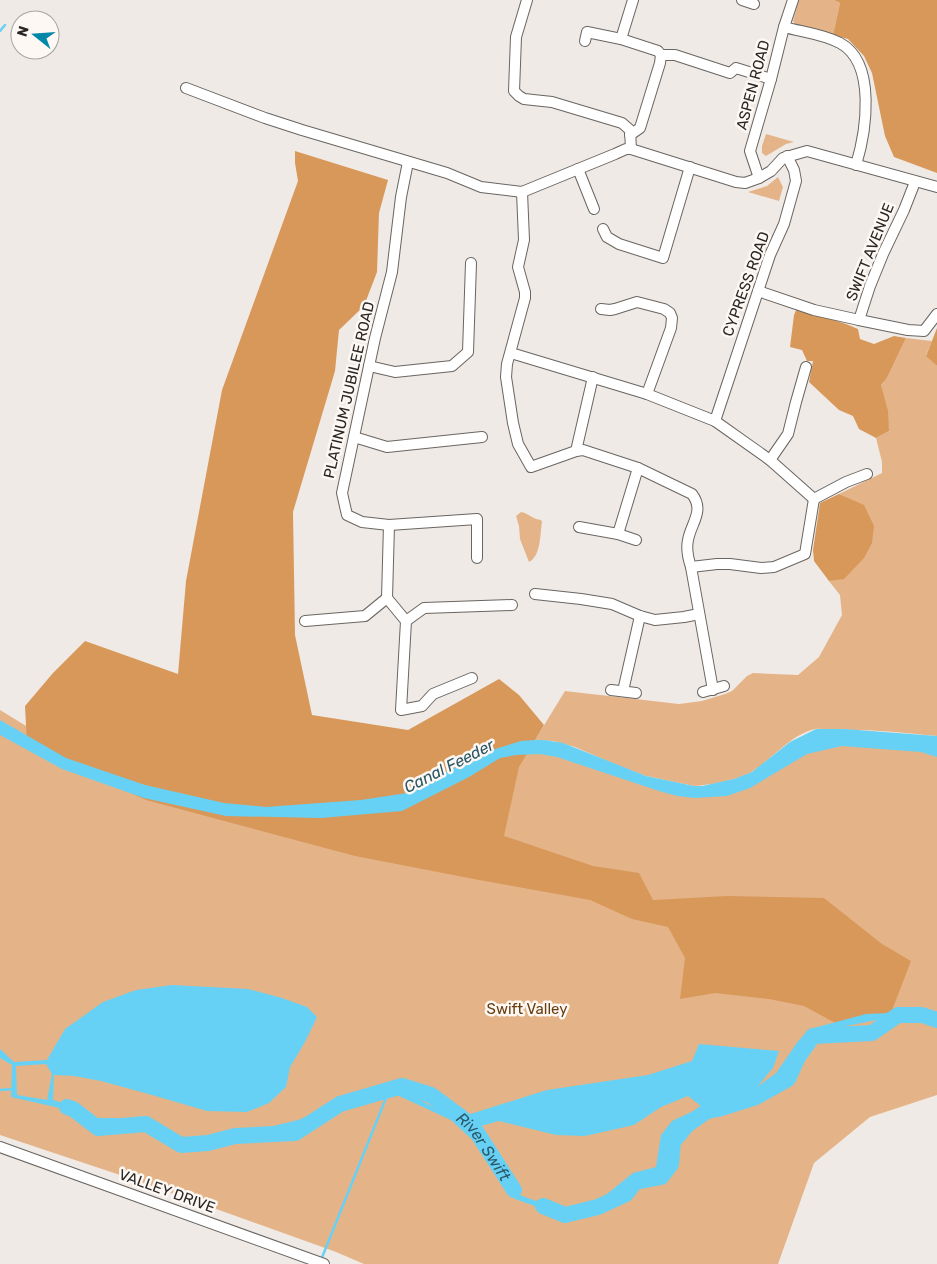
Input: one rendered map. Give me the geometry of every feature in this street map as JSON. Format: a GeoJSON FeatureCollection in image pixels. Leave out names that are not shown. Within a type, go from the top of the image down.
{"type":"FeatureCollection","features":[{"type":"Feature","properties":{"kind":"street"},"geometry":{"type":"LineString","coordinates":[[527,0],[516,36],[514,91],[524,99],[552,102],[622,123],[630,130],[631,149]]}},
{"type":"Feature","properties":{"kind":"street"},"geometry":{"type":"LineString","coordinates":[[621,39],[633,0]]}},
{"type":"Feature","properties":{"kind":"street"},"geometry":{"type":"LineString","coordinates":[[742,0],[754,4]]}},
{"type":"Feature","properties":{"kind":"street","name":"ASPEN ROAD"},"geometry":{"type":"LineString","coordinates":[[759,178],[750,151],[793,0]]}},
{"type":"Feature","properties":{"kind":"street"},"geometry":{"type":"LineString","coordinates":[[784,28],[828,38],[841,43],[853,53],[859,65],[865,86],[862,145],[856,165]]}},
{"type":"Feature","properties":{"kind":"street"},"geometry":{"type":"LineString","coordinates":[[584,42],[588,32],[621,39],[658,51],[661,54],[675,55],[730,73],[736,68],[771,78]]}},
{"type":"Feature","properties":{"kind":"street"},"geometry":{"type":"LineString","coordinates":[[630,135],[640,128],[661,54]]}},
{"type":"Feature","properties":{"kind":"street"},"geometry":{"type":"LineString","coordinates":[[186,88],[265,118],[447,173],[481,187],[522,192],[626,149],[736,182],[746,183],[771,171],[783,158],[807,151],[937,187]]}},
{"type":"Feature","properties":{"kind":"street","name":"CYPRESS ROAD"},"geometry":{"type":"LineString","coordinates":[[716,421],[770,256],[784,224],[796,181],[794,170],[787,156]]}},
{"type":"Feature","properties":{"kind":"street","name":"PLATINUM JUBILEE ROAD"},"geometry":{"type":"LineString","coordinates":[[408,162],[401,198],[392,272],[375,338],[342,493],[347,515],[362,522],[389,525],[477,520],[477,558]]}},
{"type":"Feature","properties":{"kind":"street"},"geometry":{"type":"LineString","coordinates":[[603,229],[607,237],[619,244],[663,258],[690,167]]}},
{"type":"Feature","properties":{"kind":"street"},"geometry":{"type":"LineString","coordinates":[[578,169],[594,209]]}},
{"type":"Feature","properties":{"kind":"street","name":"SWIFT AVENUE"},"geometry":{"type":"LineString","coordinates":[[758,291],[814,310],[859,320],[882,254],[904,210],[915,182]]}},
{"type":"Feature","properties":{"kind":"street"},"geometry":{"type":"LineString","coordinates":[[522,192],[524,240],[518,266],[525,298],[507,364],[506,377],[518,444],[531,467],[576,450],[583,450],[638,468],[692,494],[697,500],[698,507],[688,540],[687,554],[699,614],[708,691],[724,686]]}},
{"type":"Feature","properties":{"kind":"street"},"geometry":{"type":"LineString","coordinates":[[369,366],[395,372],[452,366],[468,352],[471,263]]}},
{"type":"Feature","properties":{"kind":"street"},"geometry":{"type":"LineString","coordinates":[[601,309],[615,310],[637,302],[664,309],[671,315],[671,328],[647,394]]}},
{"type":"Feature","properties":{"kind":"street"},"geometry":{"type":"LineString","coordinates":[[859,320],[908,330],[924,331],[937,314]]}},
{"type":"Feature","properties":{"kind":"street"},"geometry":{"type":"LineString","coordinates":[[510,353],[647,394],[716,421],[770,460],[814,499]]}},
{"type":"Feature","properties":{"kind":"street"},"geometry":{"type":"LineString","coordinates":[[770,460],[788,434],[806,367]]}},
{"type":"Feature","properties":{"kind":"street"},"geometry":{"type":"LineString","coordinates":[[576,450],[593,377]]}},
{"type":"Feature","properties":{"kind":"street"},"geometry":{"type":"LineString","coordinates":[[354,437],[387,446],[482,437]]}},
{"type":"Feature","properties":{"kind":"street"},"geometry":{"type":"LineString","coordinates":[[618,534],[638,468]]}},
{"type":"Feature","properties":{"kind":"street"},"geometry":{"type":"LineString","coordinates":[[814,499],[846,482],[867,474]]}},
{"type":"Feature","properties":{"kind":"street"},"geometry":{"type":"LineString","coordinates":[[691,567],[730,564],[761,568],[774,567],[805,554],[814,499]]}},
{"type":"Feature","properties":{"kind":"street"},"geometry":{"type":"LineString","coordinates":[[389,525],[387,598],[406,621],[402,710],[422,706],[433,694],[472,678]]}},
{"type":"Feature","properties":{"kind":"street"},"geometry":{"type":"LineString","coordinates":[[579,527],[618,534],[636,540]]}},
{"type":"Feature","properties":{"kind":"street"},"geometry":{"type":"LineString","coordinates":[[535,594],[612,604],[655,620],[684,618],[699,614]]}},
{"type":"Feature","properties":{"kind":"street"},"geometry":{"type":"LineString","coordinates":[[305,621],[365,616],[387,598]]}},
{"type":"Feature","properties":{"kind":"street"},"geometry":{"type":"LineString","coordinates":[[406,621],[424,608],[512,605]]}},
{"type":"Feature","properties":{"kind":"street"},"geometry":{"type":"LineString","coordinates":[[623,691],[640,616]]}},
{"type":"Feature","properties":{"kind":"street"},"geometry":{"type":"LineString","coordinates":[[611,690],[636,693]]}},
{"type":"Feature","properties":{"kind":"street","name":"VALLEY DRIVE"},"geometry":{"type":"LineString","coordinates":[[0,1147],[324,1264]]}},
{"type":"Feature","properties":{"kind":"green space"},"geometry":{"type":"Polygon","coordinates":[[[799,0],[834,0],[840,3],[833,35],[796,25],[793,21],[799,0]]]}},
{"type":"Feature","properties":{"kind":"green space"},"geometry":{"type":"Polygon","coordinates":[[[766,134],[794,142],[786,144],[766,156],[762,153],[762,146],[766,134]]]}},
{"type":"Feature","properties":{"kind":"green space"},"geometry":{"type":"Polygon","coordinates":[[[778,177],[783,187],[779,201],[748,192],[767,186],[778,177]]]}},
{"type":"Feature","properties":{"kind":"green space"},"geometry":{"type":"Polygon","coordinates":[[[906,338],[932,341],[926,355],[937,366],[937,736],[815,729],[798,736],[747,774],[724,782],[694,786],[646,776],[575,747],[553,741],[535,740],[565,691],[679,704],[702,701],[732,691],[747,676],[753,673],[798,675],[819,657],[842,615],[840,595],[829,581],[844,578],[864,506],[839,494],[882,473],[882,462],[876,438],[889,431],[881,385],[887,378],[906,338]]]}},
{"type":"Feature","properties":{"kind":"green space"},"geometry":{"type":"Polygon","coordinates":[[[521,512],[542,522],[538,550],[529,562],[520,539],[516,516],[521,512]]]}},
{"type":"Feature","properties":{"kind":"green space","name":"Swift Valley"},"geometry":{"type":"Polygon","coordinates":[[[0,710],[36,732],[552,748],[654,783],[714,791],[816,741],[937,747],[937,1095],[870,1117],[814,1163],[778,1264],[364,1264],[336,1252],[138,1181],[0,1135],[0,710]]]}},
{"type":"Feature","properties":{"kind":"shaded area"},"geometry":{"type":"Polygon","coordinates":[[[834,0],[937,0],[937,173],[894,157],[885,136],[872,73],[864,56],[848,39],[833,35],[840,3],[834,0]]]}},
{"type":"Feature","properties":{"kind":"shaded area"},"geometry":{"type":"Polygon","coordinates":[[[295,151],[388,180],[379,213],[377,272],[364,306],[339,330],[335,371],[293,512],[295,635],[312,715],[408,730],[499,679],[519,695],[544,725],[519,767],[504,836],[593,866],[639,873],[653,900],[727,896],[824,898],[882,944],[911,961],[891,1013],[839,1025],[804,1006],[769,999],[715,993],[680,999],[685,958],[668,927],[632,919],[590,900],[355,856],[146,800],[27,745],[25,706],[53,673],[85,641],[178,674],[186,581],[222,390],[298,181],[295,151]]]}},
{"type":"Feature","properties":{"kind":"shaded area"},"geometry":{"type":"Polygon","coordinates":[[[797,308],[858,329],[860,339],[874,344],[894,336],[906,338],[887,378],[881,385],[888,411],[889,431],[876,438],[859,429],[853,416],[839,410],[809,382],[813,361],[807,361],[802,350],[790,347],[794,315],[797,308]]]}},
{"type":"Feature","properties":{"kind":"shaded area"},"geometry":{"type":"Polygon","coordinates":[[[937,328],[937,366],[926,356],[937,328]]]}},
{"type":"Feature","properties":{"kind":"shaded area"},"geometry":{"type":"Polygon","coordinates":[[[839,494],[864,505],[874,526],[872,543],[864,558],[844,579],[829,581],[814,561],[813,550],[820,503],[839,494]]]}},
{"type":"Feature","properties":{"kind":"water"},"geometry":{"type":"Polygon","coordinates":[[[0,720],[66,758],[145,785],[224,803],[266,807],[361,800],[407,793],[482,753],[521,741],[544,740],[563,743],[646,776],[694,786],[734,779],[752,772],[790,742],[816,729],[844,729],[937,736],[937,757],[921,752],[842,746],[807,754],[750,788],[727,796],[695,798],[659,791],[557,757],[539,754],[516,755],[500,758],[469,777],[402,811],[321,818],[226,816],[144,798],[62,769],[0,735],[0,720]]]}},
{"type":"Feature","properties":{"kind":"water"},"geometry":{"type":"Polygon","coordinates":[[[172,985],[248,989],[307,1007],[317,1017],[290,1067],[286,1087],[269,1103],[247,1112],[207,1111],[101,1081],[74,1076],[54,1075],[53,1100],[70,1105],[97,1118],[144,1118],[172,1137],[188,1140],[265,1128],[298,1120],[372,1091],[399,1090],[453,1116],[483,1144],[517,1194],[558,1209],[579,1209],[589,1201],[602,1198],[633,1173],[656,1167],[661,1135],[672,1121],[702,1107],[688,1096],[661,1107],[634,1125],[585,1136],[556,1135],[499,1121],[474,1128],[461,1117],[547,1090],[648,1075],[692,1061],[699,1044],[779,1051],[773,1068],[757,1087],[776,1073],[799,1040],[810,1029],[866,1014],[914,1012],[937,1017],[937,1022],[920,1018],[892,1017],[816,1032],[782,1078],[759,1094],[718,1106],[718,1109],[707,1111],[704,1109],[677,1126],[669,1135],[659,1172],[636,1179],[626,1191],[589,1207],[582,1213],[557,1214],[515,1199],[480,1147],[451,1120],[399,1096],[380,1096],[352,1104],[299,1124],[262,1134],[175,1144],[142,1122],[99,1126],[73,1111],[11,1097],[12,1065],[0,1058],[0,1049],[14,1062],[47,1060],[65,1029],[103,1002],[136,990],[172,985]],[[46,1064],[16,1066],[17,1095],[47,1100],[52,1074],[46,1064]]]}},
{"type":"Feature","properties":{"kind":"waterway"},"geometry":{"type":"LineString","coordinates":[[0,31],[5,25]]}},
{"type":"Feature","properties":{"kind":"waterway","name":"River Swift"},"geometry":{"type":"LineString","coordinates":[[543,1206],[565,1215],[598,1207],[626,1194],[635,1182],[661,1177],[671,1164],[673,1142],[687,1125],[707,1111],[756,1097],[788,1079],[798,1057],[813,1036],[872,1033],[898,1015],[922,1015],[937,1020]]}},
{"type":"Feature","properties":{"kind":"waterway","name":"River Swift"},"geometry":{"type":"LineString","coordinates":[[67,1107],[73,1109],[98,1128],[146,1124],[181,1145],[208,1143],[235,1136],[295,1133],[340,1104],[402,1086],[431,1095],[474,1128],[514,1190]]}},
{"type":"Feature","properties":{"kind":"waterway"},"geometry":{"type":"LineString","coordinates":[[321,1260],[390,1088]]}},
{"type":"Feature","properties":{"kind":"waterway"},"geometry":{"type":"LineString","coordinates":[[0,1090],[13,1089]]}},
{"type":"Feature","properties":{"kind":"water label","name":"Canal Feeder"},"geometry":{"type":"Point","coordinates":[449,766]}}]}
